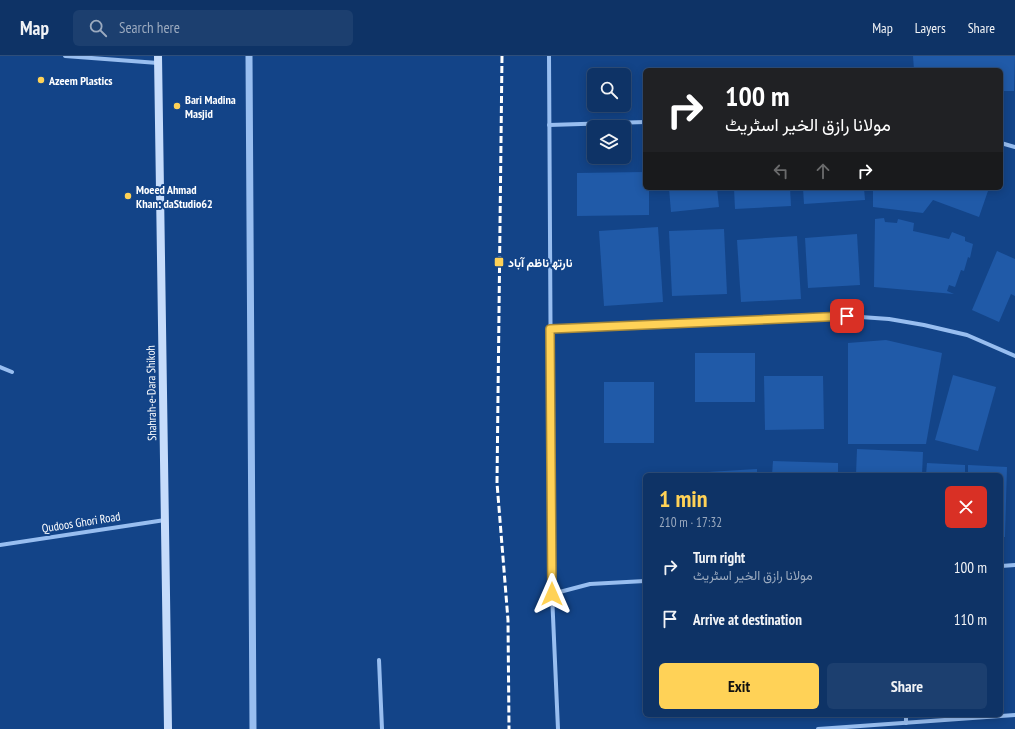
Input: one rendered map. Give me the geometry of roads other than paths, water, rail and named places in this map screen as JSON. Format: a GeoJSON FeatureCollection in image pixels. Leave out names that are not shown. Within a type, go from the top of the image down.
{"type":"FeatureCollection","features":[{"type":"Feature","properties":{"kind":"main road","name":"Shahrah-e-Dara Shikoh"},"geometry":{"type":"LineString","coordinates":[[158,60],[168,729]]}},
{"type":"Feature","properties":{"kind":"street"},"geometry":{"type":"LineString","coordinates":[[65,56],[158,60]]}},
{"type":"Feature","properties":{"kind":"street"},"geometry":{"type":"LineString","coordinates":[[249,56],[253,729]]}},
{"type":"Feature","properties":{"kind":"street"},"geometry":{"type":"LineString","coordinates":[[549,56],[552,594],[558,729]]}},
{"type":"Feature","properties":{"kind":"street"},"geometry":{"type":"LineString","coordinates":[[549,125],[643,122]]}},
{"type":"Feature","properties":{"kind":"street"},"geometry":{"type":"LineString","coordinates":[[1003,144],[1015,147]]}},
{"type":"Feature","properties":{"kind":"street"},"geometry":{"type":"LineString","coordinates":[[550,329],[847,316],[924,325],[967,335],[1015,356]]}},
{"type":"Feature","properties":{"kind":"street"},"geometry":{"type":"LineString","coordinates":[[0,367],[12,372]]}},
{"type":"Feature","properties":{"kind":"street","name":"Qudoos Ghori Road"},"geometry":{"type":"LineString","coordinates":[[0,545],[165,520]]}},
{"type":"Feature","properties":{"kind":"street"},"geometry":{"type":"LineString","coordinates":[[1003,566],[1015,565]]}},
{"type":"Feature","properties":{"kind":"street"},"geometry":{"type":"LineString","coordinates":[[552,594],[590,584],[643,581]]}},
{"type":"Feature","properties":{"kind":"street"},"geometry":{"type":"LineString","coordinates":[[379,660],[382,729]]}},
{"type":"Feature","properties":{"kind":"street"},"geometry":{"type":"LineString","coordinates":[[1003,716],[1015,715]]}},
{"type":"Feature","properties":{"kind":"street"},"geometry":{"type":"LineString","coordinates":[[906,717],[906,723]]}},
{"type":"Feature","properties":{"kind":"street"},"geometry":{"type":"LineString","coordinates":[[818,729],[988,717]]}},
{"type":"Feature","properties":{"kind":"railway"},"geometry":{"type":"LineString","coordinates":[[502,56],[497,483],[508,620],[509,729]]}},
{"type":"Feature","properties":{"kind":"place","name":"Azeem Plastics"},"geometry":{"type":"Point","coordinates":[41,80]}},
{"type":"Feature","properties":{"kind":"place","name":"Bari Madina Masjid"},"geometry":{"type":"Point","coordinates":[177,106]}},
{"type":"Feature","properties":{"kind":"place","name":"Moeed Ahmad Khan: daStudio62"},"geometry":{"type":"Point","coordinates":[128,196]}},
{"type":"Feature","properties":{"kind":"place","name":"نارتھ ناظم آباد"},"geometry":{"type":"Point","coordinates":[499,262]}}]}
